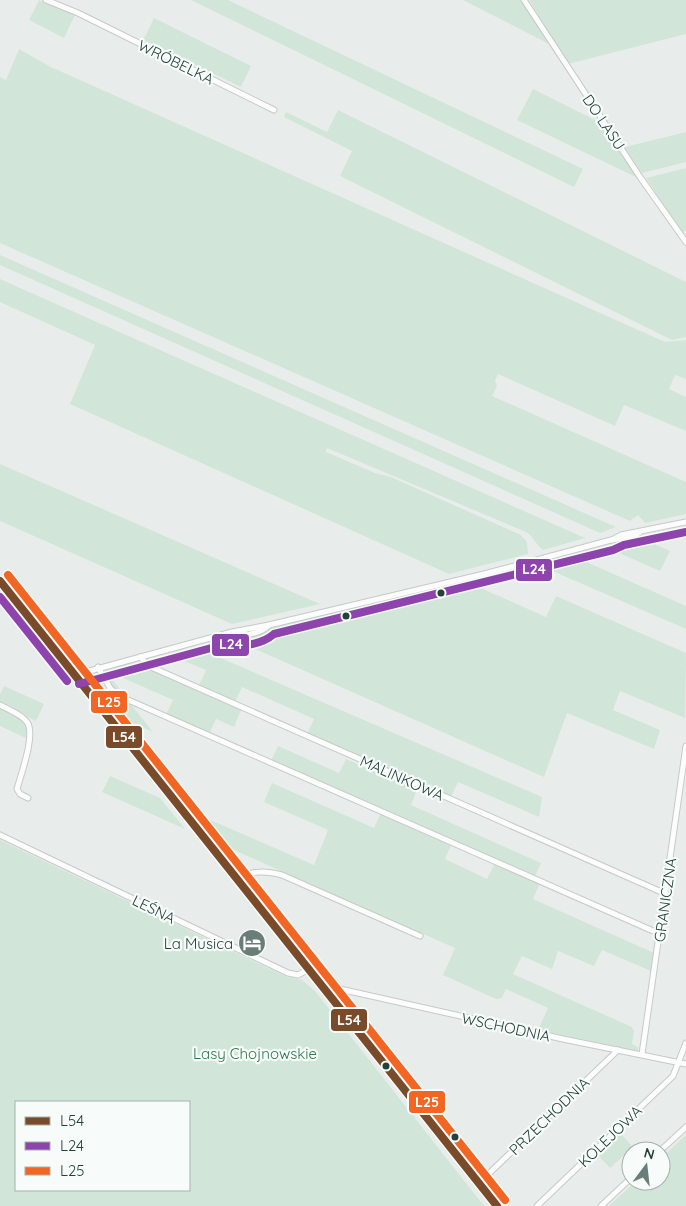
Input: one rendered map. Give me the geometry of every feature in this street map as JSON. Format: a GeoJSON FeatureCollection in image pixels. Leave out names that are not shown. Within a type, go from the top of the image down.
{"type":"FeatureCollection","features":[{"type":"Feature","properties":{"kind":"main road"},"geometry":{"type":"LineString","coordinates":[[0,581],[497,1206]]}},
{"type":"Feature","properties":{"kind":"street","name":"WRÓBELKA"},"geometry":{"type":"LineString","coordinates":[[46,0],[78,13],[274,110]]}},
{"type":"Feature","properties":{"kind":"street","name":"DO LASU"},"geometry":{"type":"LineString","coordinates":[[524,0],[640,177],[686,242]]}},
{"type":"Feature","properties":{"kind":"street"},"geometry":{"type":"LineString","coordinates":[[75,675],[98,667],[226,634],[242,635],[260,631],[269,625],[612,540],[632,537],[639,533],[686,522]]}},
{"type":"Feature","properties":{"kind":"street","name":"MALINKOWA"},"geometry":{"type":"LineString","coordinates":[[140,657],[151,667],[666,894]]}},
{"type":"Feature","properties":{"kind":"street"},"geometry":{"type":"LineString","coordinates":[[98,667],[110,688],[117,695],[660,934]]}},
{"type":"Feature","properties":{"kind":"street"},"geometry":{"type":"LineString","coordinates":[[0,705],[22,718],[29,726],[30,738],[17,788],[20,794],[28,798]]}},
{"type":"Feature","properties":{"kind":"street","name":"GRANICZNA"},"geometry":{"type":"LineString","coordinates":[[642,1054],[686,746]]}},
{"type":"Feature","properties":{"kind":"street","name":"LEŚNA"},"geometry":{"type":"LineString","coordinates":[[0,835],[288,973],[298,975],[309,969]]}},
{"type":"Feature","properties":{"kind":"street"},"geometry":{"type":"LineString","coordinates":[[237,879],[244,874],[261,871],[292,878],[420,936]]}},
{"type":"Feature","properties":{"kind":"street","name":"WSCHODNIA"},"geometry":{"type":"LineString","coordinates":[[328,993],[335,989],[340,989],[686,1064]]}},
{"type":"Feature","properties":{"kind":"street","name":"KOLEJOWA"},"geometry":{"type":"LineString","coordinates":[[537,1206],[673,1076],[686,1042]]}},
{"type":"Feature","properties":{"kind":"street","name":"PRZECHODNIA"},"geometry":{"type":"LineString","coordinates":[[479,1183],[618,1050]]}},
{"type":"Feature","properties":{"kind":"street"},"geometry":{"type":"LineString","coordinates":[[671,1141],[686,1127]]}},
{"type":"Feature","properties":{"kind":"street"},"geometry":{"type":"LineString","coordinates":[[601,1206],[621,1187]]}},
{"type":"Feature","properties":{"kind":"green space"},"geometry":{"type":"Polygon","coordinates":[[[39,0],[75,15],[64,38],[29,20],[39,0]]]}},
{"type":"Feature","properties":{"kind":"green space"},"geometry":{"type":"Polygon","coordinates":[[[191,0],[228,0],[583,169],[574,187],[191,0]]]}},
{"type":"Feature","properties":{"kind":"green space"},"geometry":{"type":"Polygon","coordinates":[[[463,0],[521,0],[549,44],[463,0]]]}},
{"type":"Feature","properties":{"kind":"green space"},"geometry":{"type":"Polygon","coordinates":[[[529,0],[686,0],[686,34],[568,64],[529,0]]]}},
{"type":"Feature","properties":{"kind":"green space"},"geometry":{"type":"Polygon","coordinates":[[[154,18],[251,66],[241,87],[141,39],[145,37],[154,18]]]}},
{"type":"Feature","properties":{"kind":"green space"},"geometry":{"type":"Polygon","coordinates":[[[19,49],[51,67],[665,342],[686,340],[686,379],[675,375],[669,389],[686,397],[686,431],[624,405],[615,426],[498,374],[495,381],[497,386],[492,396],[686,482],[686,514],[645,523],[638,515],[630,521],[0,243],[0,77],[6,80],[19,49]]]}},
{"type":"Feature","properties":{"kind":"green space"},"geometry":{"type":"Polygon","coordinates":[[[533,89],[601,123],[638,178],[517,120],[533,89]]]}},
{"type":"Feature","properties":{"kind":"green space"},"geometry":{"type":"Polygon","coordinates":[[[338,110],[686,282],[686,337],[672,340],[340,176],[352,151],[284,117],[286,112],[327,132],[338,110]]]}},
{"type":"Feature","properties":{"kind":"green space"},"geometry":{"type":"Polygon","coordinates":[[[686,132],[686,162],[642,173],[625,147],[686,132]]]}},
{"type":"Feature","properties":{"kind":"green space"},"geometry":{"type":"Polygon","coordinates":[[[686,168],[686,231],[682,232],[646,178],[686,168]]]}},
{"type":"Feature","properties":{"kind":"green space"},"geometry":{"type":"Polygon","coordinates":[[[0,255],[616,527],[600,533],[0,265],[0,255]]]}},
{"type":"Feature","properties":{"kind":"green space"},"geometry":{"type":"Polygon","coordinates":[[[0,279],[585,538],[543,550],[526,532],[327,448],[326,452],[375,473],[391,477],[521,535],[527,542],[528,554],[449,574],[70,404],[95,345],[0,302],[0,279]]]}},
{"type":"Feature","properties":{"kind":"green space"},"geometry":{"type":"Polygon","coordinates":[[[0,464],[320,604],[232,624],[0,521],[0,464]]]}},
{"type":"Feature","properties":{"kind":"green space"},"geometry":{"type":"Polygon","coordinates":[[[645,540],[670,551],[660,571],[610,549],[645,540]]]}},
{"type":"Feature","properties":{"kind":"green space"},"geometry":{"type":"Polygon","coordinates":[[[575,557],[686,606],[686,629],[541,566],[575,557]]]}},
{"type":"Feature","properties":{"kind":"green space"},"geometry":{"type":"Polygon","coordinates":[[[465,581],[546,617],[556,596],[686,653],[685,718],[620,691],[613,710],[660,730],[654,749],[567,713],[544,777],[230,638],[380,601],[387,602],[392,610],[398,608],[398,598],[424,591],[425,595],[429,595],[428,590],[442,589],[465,581]]]}},
{"type":"Feature","properties":{"kind":"green space"},"geometry":{"type":"Polygon","coordinates":[[[195,647],[542,797],[539,817],[458,782],[451,797],[307,734],[314,719],[242,687],[235,702],[199,685],[206,670],[167,654],[195,647]]]}},
{"type":"Feature","properties":{"kind":"green space"},"geometry":{"type":"Polygon","coordinates":[[[130,663],[141,665],[241,710],[234,727],[216,719],[209,734],[166,715],[173,700],[114,674],[112,679],[125,696],[109,682],[105,671],[108,667],[130,663]]]}},
{"type":"Feature","properties":{"kind":"green space"},"geometry":{"type":"Polygon","coordinates":[[[4,686],[44,704],[36,721],[0,703],[0,694],[4,686]]]}},
{"type":"Feature","properties":{"kind":"green space"},"geometry":{"type":"Polygon","coordinates":[[[98,690],[129,702],[153,732],[121,718],[98,690]]]}},
{"type":"Feature","properties":{"kind":"green space"},"geometry":{"type":"Polygon","coordinates":[[[0,707],[20,719],[28,732],[28,739],[0,726],[0,707]]]}},
{"type":"Feature","properties":{"kind":"green space"},"geometry":{"type":"Polygon","coordinates":[[[278,746],[339,773],[346,759],[417,790],[411,805],[541,863],[535,876],[271,761],[278,746]]]}},
{"type":"Feature","properties":{"kind":"green space"},"geometry":{"type":"Polygon","coordinates":[[[110,776],[160,798],[185,829],[102,792],[110,776]]]}},
{"type":"Feature","properties":{"kind":"green space"},"geometry":{"type":"Polygon","coordinates":[[[272,783],[374,828],[381,813],[452,843],[445,859],[487,879],[495,863],[540,883],[533,899],[654,953],[651,971],[602,950],[594,966],[558,951],[552,969],[522,956],[513,974],[632,1027],[634,1031],[632,1044],[638,1047],[638,1051],[538,1030],[548,1008],[506,989],[502,998],[496,999],[443,975],[455,948],[227,847],[201,816],[314,865],[328,830],[264,802],[272,783]]]}},
{"type":"Feature","properties":{"kind":"green space","name":"Lasy Chojnowskie"},"geometry":{"type":"Polygon","coordinates":[[[0,840],[287,977],[302,980],[315,991],[484,1206],[0,1206],[0,840]]]}},
{"type":"Feature","properties":{"kind":"green space"},"geometry":{"type":"Polygon","coordinates":[[[619,1132],[627,1141],[621,1141],[621,1158],[610,1168],[596,1153],[619,1132]]]}},
{"type":"Feature","properties":{"kind":"green space"},"geometry":{"type":"Polygon","coordinates":[[[686,1135],[686,1206],[609,1206],[625,1191],[671,1191],[671,1149],[686,1135]]]}},
{"type":"Feature","properties":{"kind":"transit line","name":"L24"},"geometry":{"type":"LineString","coordinates":[[79,684],[226,644],[245,645],[257,643],[274,634],[613,550],[624,545],[686,532]]}},
{"type":"Feature","properties":{"kind":"transit line","name":"L25"},"geometry":{"type":"LineString","coordinates":[[8,575],[505,1200]]}},
{"type":"Feature","properties":{"kind":"transit line","name":"L54"},"geometry":{"type":"LineString","coordinates":[[0,581],[497,1206]]}},
{"type":"Feature","properties":{"kind":"transit line","name":"L24"},"geometry":{"type":"LineString","coordinates":[[0,597],[67,681]]}},
{"type":"Feature","properties":{"kind":"place","name":"La Musica"},"geometry":{"type":"Point","coordinates":[252,943]}}]}
